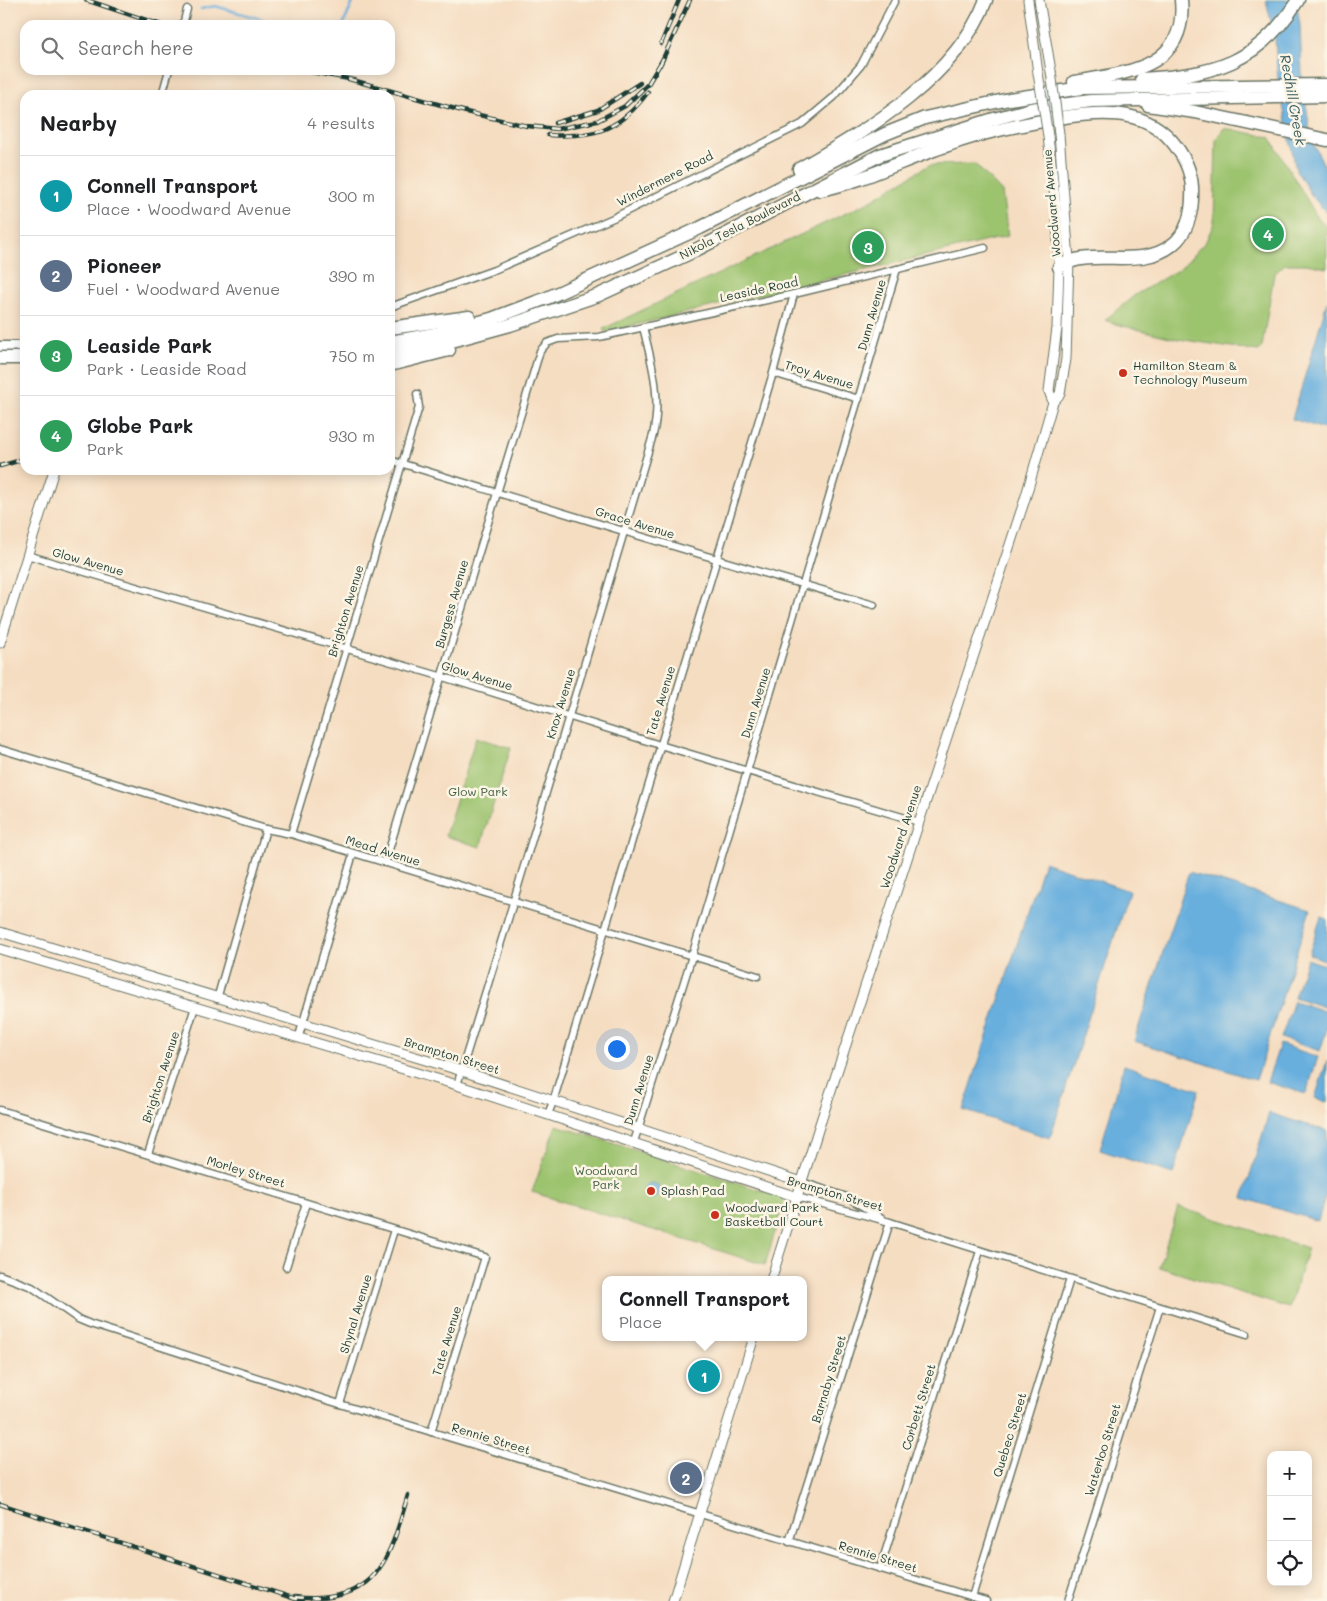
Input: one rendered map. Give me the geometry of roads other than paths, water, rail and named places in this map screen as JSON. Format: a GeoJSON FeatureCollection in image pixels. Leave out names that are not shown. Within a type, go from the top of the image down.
{"type":"FeatureCollection","features":[{"type":"Feature","properties":{"kind":"highway"},"geometry":{"type":"LineString","coordinates":[[700,228],[859,132],[914,93],[958,50],[975,26],[986,0]]}},
{"type":"Feature","properties":{"kind":"highway"},"geometry":{"type":"LineString","coordinates":[[964,108],[1006,95],[1118,74],[1149,65],[1166,52],[1174,41],[1183,14],[1182,0]]}},
{"type":"Feature","properties":{"kind":"highway"},"geometry":{"type":"LineString","coordinates":[[1082,88],[1119,81],[1200,73],[1240,59],[1254,50],[1272,34],[1298,0]]}},
{"type":"Feature","properties":{"kind":"highway"},"geometry":{"type":"LineString","coordinates":[[1091,101],[1327,85]]}},
{"type":"Feature","properties":{"kind":"highway"},"geometry":{"type":"LineString","coordinates":[[1082,88],[1255,91],[1323,97]]}},
{"type":"Feature","properties":{"kind":"highway","name":"Nikola Tesla Boulevard"},"geometry":{"type":"LineString","coordinates":[[395,341],[435,334],[490,318],[547,298],[700,228],[885,134],[925,118],[1048,91],[1082,88]]}},
{"type":"Feature","properties":{"kind":"highway"},"geometry":{"type":"LineString","coordinates":[[1091,101],[1170,108],[1327,140]]}},
{"type":"Feature","properties":{"kind":"highway","name":"Nikola Tesla Boulevard"},"geometry":{"type":"LineString","coordinates":[[395,353],[437,345],[552,312],[599,295],[690,253],[880,156],[942,134],[1030,109],[1091,101]]}},
{"type":"Feature","properties":{"kind":"highway"},"geometry":{"type":"LineString","coordinates":[[803,194],[843,185],[948,145],[1003,127],[1070,116],[1105,113],[1124,114],[1154,126],[1176,146],[1190,174],[1191,208],[1183,232],[1172,245],[1156,254],[1136,258],[1064,264]]}},
{"type":"Feature","properties":{"kind":"highway"},"geometry":{"type":"LineString","coordinates":[[395,327],[486,314],[547,298]]}},
{"type":"Feature","properties":{"kind":"highway"},"geometry":{"type":"LineString","coordinates":[[395,364],[422,358],[521,328],[552,312]]}},
{"type":"Feature","properties":{"kind":"highway"},"geometry":{"type":"LineString","coordinates":[[0,346],[20,348]]}},
{"type":"Feature","properties":{"kind":"highway"},"geometry":{"type":"LineString","coordinates":[[0,359],[20,358]]}},
{"type":"Feature","properties":{"kind":"main road","name":"Woodward Avenue"},"geometry":{"type":"LineString","coordinates":[[1028,0],[1064,264]]}},
{"type":"Feature","properties":{"kind":"main road","name":"Woodward Avenue"},"geometry":{"type":"LineString","coordinates":[[772,1276],[1030,483],[1053,402],[1060,394],[1066,359],[1059,134],[1039,0]]}},
{"type":"Feature","properties":{"kind":"main road"},"geometry":{"type":"LineString","coordinates":[[0,346],[20,344]]}},
{"type":"Feature","properties":{"kind":"main road"},"geometry":{"type":"LineString","coordinates":[[0,359],[20,362]]}},
{"type":"Feature","properties":{"kind":"main road"},"geometry":{"type":"LineString","coordinates":[[0,643],[52,475]]}},
{"type":"Feature","properties":{"kind":"main road","name":"Brampton Street"},"geometry":{"type":"LineString","coordinates":[[0,932],[217,999],[462,1071],[802,1182]]}},
{"type":"Feature","properties":{"kind":"main road","name":"Brampton Street"},"geometry":{"type":"LineString","coordinates":[[0,949],[299,1036],[548,1114],[797,1197]]}},
{"type":"Feature","properties":{"kind":"main road"},"geometry":{"type":"LineString","coordinates":[[673,1601],[753,1341]]}},
{"type":"Feature","properties":{"kind":"street","name":"Windermere Road"},"geometry":{"type":"LineString","coordinates":[[395,305],[494,270],[613,218],[802,124],[834,97],[861,65],[895,0]]}},
{"type":"Feature","properties":{"kind":"street"},"geometry":{"type":"LineString","coordinates":[[184,20],[187,9]]}},
{"type":"Feature","properties":{"kind":"street"},"geometry":{"type":"LineString","coordinates":[[164,90],[168,75]]}},
{"type":"Feature","properties":{"kind":"street","name":"Leaside Road"},"geometry":{"type":"LineString","coordinates":[[540,351],[547,343],[558,338],[600,336],[643,327],[794,294],[985,248]]}},
{"type":"Feature","properties":{"kind":"street","name":"Dunn Avenue"},"geometry":{"type":"LineString","coordinates":[[634,1142],[748,771],[897,269]]}},
{"type":"Feature","properties":{"kind":"street","name":"Tate Avenue"},"geometry":{"type":"LineString","coordinates":[[548,1114],[773,373],[794,294]]}},
{"type":"Feature","properties":{"kind":"street","name":"Knox Avenue"},"geometry":{"type":"LineString","coordinates":[[456,1085],[462,1071],[569,717],[658,413],[657,386],[643,327]]}},
{"type":"Feature","properties":{"kind":"street","name":"Burgess Avenue"},"geometry":{"type":"LineString","coordinates":[[385,864],[540,351]]}},
{"type":"Feature","properties":{"kind":"street","name":"Troy Avenue"},"geometry":{"type":"LineString","coordinates":[[773,373],[859,399]]}},
{"type":"Feature","properties":{"kind":"street","name":"Brighton Avenue"},"geometry":{"type":"LineString","coordinates":[[290,834],[419,407],[417,394]]}},
{"type":"Feature","properties":{"kind":"street","name":"Grace Avenue"},"geometry":{"type":"LineString","coordinates":[[395,461],[625,530],[716,561],[874,605]]}},
{"type":"Feature","properties":{"kind":"street","name":"Glow Avenue"},"geometry":{"type":"LineString","coordinates":[[27,555],[443,677],[660,745],[919,822]]}},
{"type":"Feature","properties":{"kind":"street","name":"Mead Avenue"},"geometry":{"type":"LineString","coordinates":[[0,749],[266,829],[290,834],[758,976]]}},
{"type":"Feature","properties":{"kind":"street"},"geometry":{"type":"LineString","coordinates":[[217,999],[266,829]]}},
{"type":"Feature","properties":{"kind":"street"},"geometry":{"type":"LineString","coordinates":[[299,1036],[353,854]]}},
{"type":"Feature","properties":{"kind":"street","name":"Brighton Avenue"},"geometry":{"type":"LineString","coordinates":[[148,1154],[195,1007]]}},
{"type":"Feature","properties":{"kind":"street","name":"Morley Street"},"geometry":{"type":"LineString","coordinates":[[0,1110],[485,1258]]}},
{"type":"Feature","properties":{"kind":"street","name":"Brampton Street"},"geometry":{"type":"LineString","coordinates":[[802,1182],[847,1197],[890,1222]]}},
{"type":"Feature","properties":{"kind":"street","name":"Brampton Street"},"geometry":{"type":"LineString","coordinates":[[797,1197],[890,1222],[1247,1334]]}},
{"type":"Feature","properties":{"kind":"street"},"geometry":{"type":"LineString","coordinates":[[286,1267],[306,1203]]}},
{"type":"Feature","properties":{"kind":"street","name":"Barnaby Street"},"geometry":{"type":"LineString","coordinates":[[790,1542],[890,1222]]}},
{"type":"Feature","properties":{"kind":"street","name":"Shynal Avenue"},"geometry":{"type":"LineString","coordinates":[[340,1404],[394,1230]]}},
{"type":"Feature","properties":{"kind":"street","name":"Corbett Street"},"geometry":{"type":"LineString","coordinates":[[880,1569],[980,1251]]}},
{"type":"Feature","properties":{"kind":"street","name":"Tate Avenue"},"geometry":{"type":"LineString","coordinates":[[431,1432],[485,1258]]}},
{"type":"Feature","properties":{"kind":"street","name":"Rennie Street"},"geometry":{"type":"LineString","coordinates":[[0,1275],[32,1287],[84,1323],[699,1515],[986,1601]]}},
{"type":"Feature","properties":{"kind":"street","name":"Quebec Street"},"geometry":{"type":"LineString","coordinates":[[972,1597],[1070,1279]]}},
{"type":"Feature","properties":{"kind":"street","name":"Waterloo Street"},"geometry":{"type":"LineString","coordinates":[[1068,1601],[1160,1307]]}},
{"type":"Feature","properties":{"kind":"water","name":"Redhill Creek"},"geometry":{"type":"Polygon","coordinates":[[[1266,0],[1296,0],[1300,25],[1302,74],[1311,139],[1327,171],[1327,213],[1312,196],[1296,170],[1278,81],[1275,39],[1266,0]]]}},
{"type":"Feature","properties":{"kind":"water"},"geometry":{"type":"Polygon","coordinates":[[[1327,302],[1327,430],[1292,419],[1327,302]]]}},
{"type":"Feature","properties":{"kind":"water"},"geometry":{"type":"Polygon","coordinates":[[[1044,862],[1129,891],[1050,1138],[963,1110],[1044,862]]]}},
{"type":"Feature","properties":{"kind":"water"},"geometry":{"type":"Polygon","coordinates":[[[1189,872],[1310,910],[1256,1080],[1134,1041],[1189,872]]]}},
{"type":"Feature","properties":{"kind":"water"},"geometry":{"type":"Polygon","coordinates":[[[1321,917],[1327,919],[1327,961],[1309,954],[1321,917]]]}},
{"type":"Feature","properties":{"kind":"water"},"geometry":{"type":"Polygon","coordinates":[[[1307,959],[1327,966],[1327,1008],[1294,997],[1307,959]]]}},
{"type":"Feature","properties":{"kind":"water"},"geometry":{"type":"Polygon","coordinates":[[[1294,1001],[1327,1012],[1327,1029],[1320,1051],[1281,1038],[1294,1001]]]}},
{"type":"Feature","properties":{"kind":"water"},"geometry":{"type":"Polygon","coordinates":[[[1280,1044],[1318,1057],[1306,1094],[1267,1082],[1280,1044]]]}},
{"type":"Feature","properties":{"kind":"water"},"geometry":{"type":"Polygon","coordinates":[[[1327,1061],[1327,1102],[1315,1098],[1327,1061]]]}},
{"type":"Feature","properties":{"kind":"water"},"geometry":{"type":"Polygon","coordinates":[[[1124,1065],[1199,1090],[1173,1174],[1100,1150],[1124,1065]]]}},
{"type":"Feature","properties":{"kind":"water"},"geometry":{"type":"Polygon","coordinates":[[[1269,1113],[1327,1131],[1327,1191],[1318,1221],[1243,1198],[1269,1113]]]}},
{"type":"Feature","properties":{"kind":"water","name":"Splash Pad"},"geometry":{"type":"Polygon","coordinates":[[[649,1183],[655,1183],[660,1188],[658,1197],[649,1199],[644,1194],[644,1188],[649,1183]]]}},
{"type":"Feature","properties":{"kind":"waterway"},"geometry":{"type":"LineString","coordinates":[[345,20],[354,0]]}},
{"type":"Feature","properties":{"kind":"waterway"},"geometry":{"type":"LineString","coordinates":[[201,9],[215,6],[264,20]]}},
{"type":"Feature","properties":{"kind":"railway"},"geometry":{"type":"LineString","coordinates":[[86,0],[146,20]]}},
{"type":"Feature","properties":{"kind":"railway"},"geometry":{"type":"LineString","coordinates":[[661,44],[679,0]]}},
{"type":"Feature","properties":{"kind":"railway"},"geometry":{"type":"LineString","coordinates":[[660,65],[690,0]]}},
{"type":"Feature","properties":{"kind":"railway"},"geometry":{"type":"LineString","coordinates":[[395,92],[466,112],[527,126],[557,129],[597,121],[625,106],[648,84],[663,59]]}},
{"type":"Feature","properties":{"kind":"railway"},"geometry":{"type":"LineString","coordinates":[[328,75],[388,90]]}},
{"type":"Feature","properties":{"kind":"railway"},"geometry":{"type":"LineString","coordinates":[[555,123],[598,110],[640,83]]}},
{"type":"Feature","properties":{"kind":"railway"},"geometry":{"type":"LineString","coordinates":[[548,135],[579,135],[605,129],[627,115],[648,92]]}},
{"type":"Feature","properties":{"kind":"railway"},"geometry":{"type":"LineString","coordinates":[[0,466],[20,460]]}},
{"type":"Feature","properties":{"kind":"railway"},"geometry":{"type":"LineString","coordinates":[[295,1597],[317,1598],[341,1595],[362,1586],[371,1579],[384,1562],[408,1495]]}},
{"type":"Feature","properties":{"kind":"railway"},"geometry":{"type":"LineString","coordinates":[[0,1504],[302,1601]]}},
{"type":"Feature","properties":{"kind":"place","name":"Globe Park"},"geometry":{"type":"Point","coordinates":[1268,234]}},
{"type":"Feature","properties":{"kind":"place","name":"Leaside Park"},"geometry":{"type":"Point","coordinates":[868,247]}},
{"type":"Feature","properties":{"kind":"place","name":"Hamilton Steam & Technology Museum"},"geometry":{"type":"Point","coordinates":[1123,373]}},
{"type":"Feature","properties":{"kind":"place","name":"Splash Pad"},"geometry":{"type":"Point","coordinates":[651,1191]}},
{"type":"Feature","properties":{"kind":"place","name":"Woodward Park Basketball Court"},"geometry":{"type":"Point","coordinates":[715,1215]}},
{"type":"Feature","properties":{"kind":"place","name":"Connell Transport"},"geometry":{"type":"Point","coordinates":[704,1376]}},
{"type":"Feature","properties":{"kind":"place","name":"Pioneer"},"geometry":{"type":"Point","coordinates":[686,1478]}},
{"type":"Feature","properties":{"kind":"park label","name":"Glow Park"},"geometry":{"type":"Point","coordinates":[478,792]}},
{"type":"Feature","properties":{"kind":"park label","name":"Woodward Park"},"geometry":{"type":"Point","coordinates":[606,1178]}}]}
